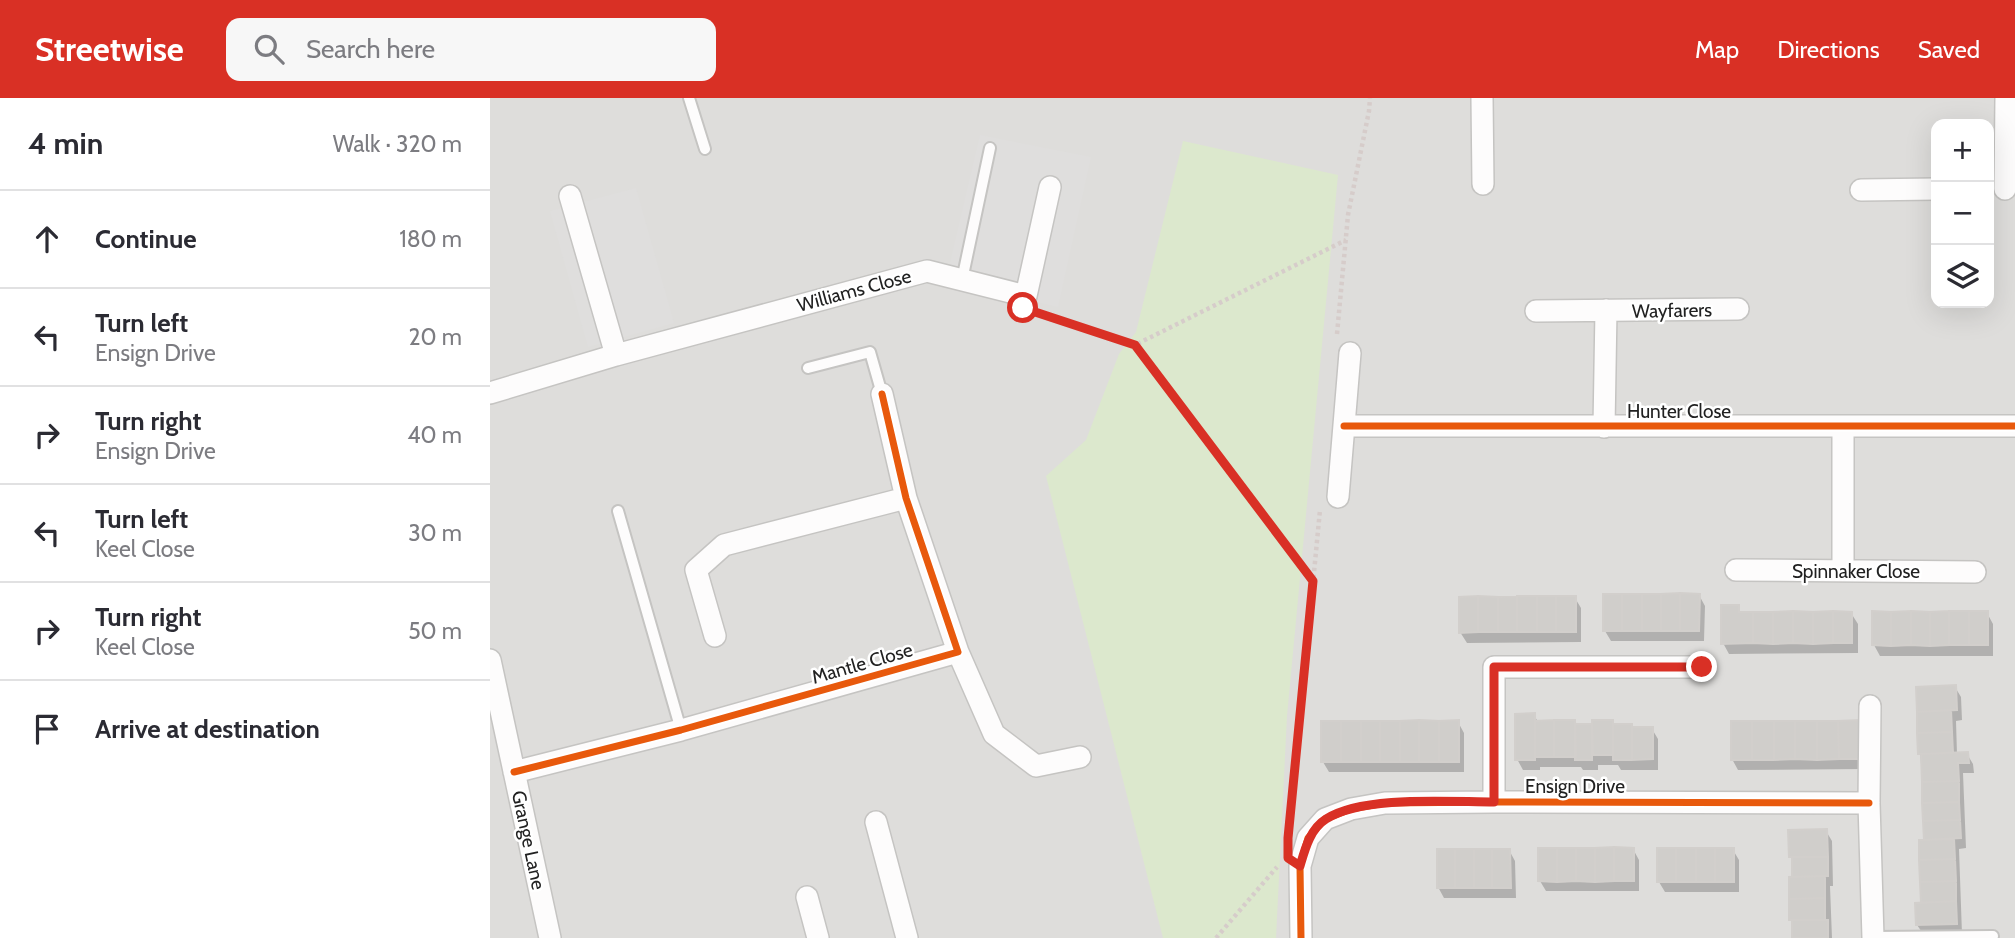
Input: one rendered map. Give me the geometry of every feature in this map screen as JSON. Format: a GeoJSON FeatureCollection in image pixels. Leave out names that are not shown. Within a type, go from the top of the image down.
{"type":"FeatureCollection","features":[{"type":"Feature","properties":{"kind":"street"},"geometry":{"type":"LineString","coordinates":[[1482,98],[1483,184]]}},
{"type":"Feature","properties":{"kind":"street"},"geometry":{"type":"LineString","coordinates":[[2003,189],[2006,98]]}},
{"type":"Feature","properties":{"kind":"street"},"geometry":{"type":"LineString","coordinates":[[1026,296],[1050,187]]}},
{"type":"Feature","properties":{"kind":"street"},"geometry":{"type":"LineString","coordinates":[[1860,190],[1931,189]]}},
{"type":"Feature","properties":{"kind":"street"},"geometry":{"type":"LineString","coordinates":[[570,196],[616,355]]}},
{"type":"Feature","properties":{"kind":"street","name":"Williams Close"},"geometry":{"type":"LineString","coordinates":[[490,393],[616,355],[926,271],[1026,296]]}},
{"type":"Feature","properties":{"kind":"street","name":"Wayfarers"},"geometry":{"type":"LineString","coordinates":[[1536,311],[1738,309]]}},
{"type":"Feature","properties":{"kind":"street","name":"Wayfarers"},"geometry":{"type":"LineString","coordinates":[[1604,427],[1606,310]]}},
{"type":"Feature","properties":{"kind":"street"},"geometry":{"type":"LineString","coordinates":[[1329,502],[1344,426],[1343,346]]}},
{"type":"Feature","properties":{"kind":"street"},"geometry":{"type":"LineString","coordinates":[[882,394],[906,498],[958,652],[994,734],[1036,766],[1080,757]]}},
{"type":"Feature","properties":{"kind":"street","name":"Hunter Close"},"geometry":{"type":"LineString","coordinates":[[1344,426],[2015,426]]}},
{"type":"Feature","properties":{"kind":"street"},"geometry":{"type":"LineString","coordinates":[[1843,427],[1843,571]]}},
{"type":"Feature","properties":{"kind":"street"},"geometry":{"type":"LineString","coordinates":[[715,636],[696,570],[724,545],[906,498]]}},
{"type":"Feature","properties":{"kind":"street","name":"Spinnaker Close"},"geometry":{"type":"LineString","coordinates":[[1737,570],[1975,572]]}},
{"type":"Feature","properties":{"kind":"street","name":"Mantle Close"},"geometry":{"type":"LineString","coordinates":[[514,772],[681,730],[958,652]]}},
{"type":"Feature","properties":{"kind":"street","name":"Grange Lane"},"geometry":{"type":"LineString","coordinates":[[490,660],[550,938]]}},
{"type":"Feature","properties":{"kind":"street"},"geometry":{"type":"LineString","coordinates":[[1494,802],[1494,667],[1702,667]]}},
{"type":"Feature","properties":{"kind":"street"},"geometry":{"type":"LineString","coordinates":[[1870,706],[1869,803],[1873,937]]}},
{"type":"Feature","properties":{"kind":"street","name":"Ensign Drive"},"geometry":{"type":"LineString","coordinates":[[1301,938],[1300,866],[1308,838],[1325,819],[1351,808],[1385,803],[1869,803]]}},
{"type":"Feature","properties":{"kind":"street"},"geometry":{"type":"LineString","coordinates":[[876,822],[903,937]]}},
{"type":"Feature","properties":{"kind":"street"},"geometry":{"type":"LineString","coordinates":[[807,897],[818,938]]}},
{"type":"Feature","properties":{"kind":"lane"},"geometry":{"type":"LineString","coordinates":[[689,98],[705,149]]}},
{"type":"Feature","properties":{"kind":"lane"},"geometry":{"type":"LineString","coordinates":[[962,280],[990,148]]}},
{"type":"Feature","properties":{"kind":"lane"},"geometry":{"type":"LineString","coordinates":[[808,368],[870,352],[882,394]]}},
{"type":"Feature","properties":{"kind":"lane"},"geometry":{"type":"LineString","coordinates":[[618,511],[681,730]]}},
{"type":"Feature","properties":{"kind":"lane"},"geometry":{"type":"LineString","coordinates":[[1873,937],[1993,936]]}},
{"type":"Feature","properties":{"kind":"path"},"geometry":{"type":"LineString","coordinates":[[1343,346],[1348,215],[1370,111],[1370,98]]}},
{"type":"Feature","properties":{"kind":"path"},"geometry":{"type":"LineString","coordinates":[[1135,345],[1347,240]]}},
{"type":"Feature","properties":{"kind":"path"},"geometry":{"type":"LineString","coordinates":[[1026,296],[1023,308],[1135,345],[1313,581]]}},
{"type":"Feature","properties":{"kind":"path"},"geometry":{"type":"LineString","coordinates":[[1290,825],[1313,581],[1329,502]]}},
{"type":"Feature","properties":{"kind":"path"},"geometry":{"type":"LineString","coordinates":[[1216,938],[1269,874],[1288,858],[1300,866]]}},
{"type":"Feature","properties":{"kind":"shaded area"},"geometry":{"type":"Polygon","coordinates":[[[490,98],[2015,98],[2015,938],[490,938],[490,98]]]}},
{"type":"Feature","properties":{"kind":"shaded area"},"geometry":{"type":"Polygon","coordinates":[[[980,135],[1091,157],[1058,307],[946,280],[980,135]]]}},
{"type":"Feature","properties":{"kind":"shaded area"},"geometry":{"type":"Polygon","coordinates":[[[636,188],[674,323],[588,347],[550,211],[636,188]]]}},
{"type":"Feature","properties":{"kind":"green space"},"geometry":{"type":"Polygon","coordinates":[[[1183,141],[1338,175],[1287,716],[1276,938],[1163,938],[1046,476],[1086,440],[1119,354],[1136,332],[1183,141]]]}},
{"type":"Feature","properties":{"kind":"building"},"geometry":{"type":"Polygon","coordinates":[[[1680,593],[1680,631],[1661,631],[1661,594],[1680,593]]]}},
{"type":"Feature","properties":{"kind":"building"},"geometry":{"type":"Polygon","coordinates":[[[1680,593],[1700,594],[1699,631],[1680,631],[1680,593]]]}},
{"type":"Feature","properties":{"kind":"building"},"geometry":{"type":"Polygon","coordinates":[[[1603,594],[1622,594],[1622,631],[1603,631],[1603,594]]]}},
{"type":"Feature","properties":{"kind":"building"},"geometry":{"type":"Polygon","coordinates":[[[1622,594],[1642,594],[1642,631],[1622,631],[1622,594]]]}},
{"type":"Feature","properties":{"kind":"building"},"geometry":{"type":"Polygon","coordinates":[[[1642,594],[1661,594],[1661,631],[1642,631],[1642,594]]]}},
{"type":"Feature","properties":{"kind":"building"},"geometry":{"type":"Polygon","coordinates":[[[1478,596],[1478,632],[1459,633],[1459,597],[1478,596]]]}},
{"type":"Feature","properties":{"kind":"building"},"geometry":{"type":"Polygon","coordinates":[[[1478,596],[1498,597],[1498,632],[1478,632],[1478,596]]]}},
{"type":"Feature","properties":{"kind":"building"},"geometry":{"type":"Polygon","coordinates":[[[1517,596],[1517,632],[1498,632],[1498,597],[1517,596]]]}},
{"type":"Feature","properties":{"kind":"building"},"geometry":{"type":"Polygon","coordinates":[[[1517,596],[1537,596],[1537,632],[1517,632],[1517,596]]]}},
{"type":"Feature","properties":{"kind":"building"},"geometry":{"type":"Polygon","coordinates":[[[1537,596],[1556,596],[1556,632],[1537,632],[1537,596]]]}},
{"type":"Feature","properties":{"kind":"building"},"geometry":{"type":"Polygon","coordinates":[[[1556,596],[1576,596],[1576,632],[1556,632],[1556,596]]]}},
{"type":"Feature","properties":{"kind":"building"},"geometry":{"type":"Polygon","coordinates":[[[1721,605],[1739,605],[1739,612],[1753,612],[1753,643],[1721,644],[1721,605]]]}},
{"type":"Feature","properties":{"kind":"building"},"geometry":{"type":"Polygon","coordinates":[[[1793,611],[1793,643],[1773,644],[1773,612],[1793,611]]]}},
{"type":"Feature","properties":{"kind":"building"},"geometry":{"type":"Polygon","coordinates":[[[1793,611],[1813,612],[1813,644],[1793,643],[1793,611]]]}},
{"type":"Feature","properties":{"kind":"building"},"geometry":{"type":"Polygon","coordinates":[[[1833,611],[1833,643],[1813,644],[1813,612],[1833,611]]]}},
{"type":"Feature","properties":{"kind":"building"},"geometry":{"type":"Polygon","coordinates":[[[1833,611],[1852,612],[1852,643],[1833,643],[1833,611]]]}},
{"type":"Feature","properties":{"kind":"building"},"geometry":{"type":"Polygon","coordinates":[[[1872,611],[1891,612],[1891,646],[1872,645],[1872,611]]]}},
{"type":"Feature","properties":{"kind":"building"},"geometry":{"type":"Polygon","coordinates":[[[1911,611],[1911,645],[1891,646],[1891,612],[1911,611]]]}},
{"type":"Feature","properties":{"kind":"building"},"geometry":{"type":"Polygon","coordinates":[[[1911,611],[1930,612],[1930,646],[1911,645],[1911,611]]]}},
{"type":"Feature","properties":{"kind":"building"},"geometry":{"type":"Polygon","coordinates":[[[1949,611],[1949,645],[1930,646],[1930,612],[1949,611]]]}},
{"type":"Feature","properties":{"kind":"building"},"geometry":{"type":"Polygon","coordinates":[[[1949,611],[1969,611],[1969,645],[1949,645],[1949,611]]]}},
{"type":"Feature","properties":{"kind":"building"},"geometry":{"type":"Polygon","coordinates":[[[1969,611],[1988,611],[1988,645],[1969,645],[1969,611]]]}},
{"type":"Feature","properties":{"kind":"building"},"geometry":{"type":"Polygon","coordinates":[[[1753,612],[1773,612],[1773,644],[1753,643],[1753,612]]]}},
{"type":"Feature","properties":{"kind":"building"},"geometry":{"type":"Polygon","coordinates":[[[1956,685],[1957,710],[1917,712],[1916,687],[1956,685]]]}},
{"type":"Feature","properties":{"kind":"building"},"geometry":{"type":"Polygon","coordinates":[[[1951,710],[1952,732],[1917,733],[1917,712],[1951,710]]]}},
{"type":"Feature","properties":{"kind":"building"},"geometry":{"type":"Polygon","coordinates":[[[1535,713],[1535,760],[1515,760],[1515,714],[1535,713]]]}},
{"type":"Feature","properties":{"kind":"building"},"geometry":{"type":"Polygon","coordinates":[[[1419,720],[1419,762],[1400,762],[1400,721],[1419,720]]]}},
{"type":"Feature","properties":{"kind":"building"},"geometry":{"type":"Polygon","coordinates":[[[1419,720],[1439,721],[1439,762],[1419,762],[1419,720]]]}},
{"type":"Feature","properties":{"kind":"building"},"geometry":{"type":"Polygon","coordinates":[[[1459,720],[1459,762],[1439,762],[1439,721],[1459,720]]]}},
{"type":"Feature","properties":{"kind":"building"},"geometry":{"type":"Polygon","coordinates":[[[1554,720],[1554,757],[1535,757],[1535,721],[1554,720]]]}},
{"type":"Feature","properties":{"kind":"building"},"geometry":{"type":"Polygon","coordinates":[[[1554,720],[1575,720],[1576,757],[1554,757],[1554,720]]]}},
{"type":"Feature","properties":{"kind":"building"},"geometry":{"type":"Polygon","coordinates":[[[1592,720],[1613,720],[1613,755],[1593,755],[1592,720]]]}},
{"type":"Feature","properties":{"kind":"building"},"geometry":{"type":"Polygon","coordinates":[[[1860,720],[1860,759],[1839,759],[1838,721],[1860,720]]]}},
{"type":"Feature","properties":{"kind":"building"},"geometry":{"type":"Polygon","coordinates":[[[1321,721],[1341,721],[1341,762],[1321,762],[1321,721]]]}},
{"type":"Feature","properties":{"kind":"building"},"geometry":{"type":"Polygon","coordinates":[[[1341,721],[1361,721],[1361,762],[1341,762],[1341,721]]]}},
{"type":"Feature","properties":{"kind":"building"},"geometry":{"type":"Polygon","coordinates":[[[1361,721],[1380,721],[1380,762],[1361,762],[1361,721]]]}},
{"type":"Feature","properties":{"kind":"building"},"geometry":{"type":"Polygon","coordinates":[[[1380,721],[1400,721],[1400,762],[1380,762],[1380,721]]]}},
{"type":"Feature","properties":{"kind":"building"},"geometry":{"type":"Polygon","coordinates":[[[1731,721],[1752,721],[1752,760],[1731,760],[1731,721]]]}},
{"type":"Feature","properties":{"kind":"building"},"geometry":{"type":"Polygon","coordinates":[[[1752,721],[1774,721],[1774,760],[1752,760],[1752,721]]]}},
{"type":"Feature","properties":{"kind":"building"},"geometry":{"type":"Polygon","coordinates":[[[1774,721],[1795,721],[1795,759],[1774,760],[1774,721]]]}},
{"type":"Feature","properties":{"kind":"building"},"geometry":{"type":"Polygon","coordinates":[[[1795,721],[1817,721],[1817,760],[1795,759],[1795,721]]]}},
{"type":"Feature","properties":{"kind":"building"},"geometry":{"type":"Polygon","coordinates":[[[1817,721],[1838,721],[1839,759],[1817,760],[1817,721]]]}},
{"type":"Feature","properties":{"kind":"building"},"geometry":{"type":"Polygon","coordinates":[[[1575,724],[1592,724],[1592,760],[1575,760],[1575,724]]]}},
{"type":"Feature","properties":{"kind":"building"},"geometry":{"type":"Polygon","coordinates":[[[1613,724],[1632,724],[1632,760],[1613,760],[1613,724]]]}},
{"type":"Feature","properties":{"kind":"building"},"geometry":{"type":"Polygon","coordinates":[[[1632,727],[1653,727],[1653,759],[1632,760],[1632,727]]]}},
{"type":"Feature","properties":{"kind":"building"},"geometry":{"type":"Polygon","coordinates":[[[1952,732],[1953,753],[1918,754],[1917,733],[1952,732]]]}},
{"type":"Feature","properties":{"kind":"building"},"geometry":{"type":"Polygon","coordinates":[[[1968,752],[1969,763],[1958,763],[1959,781],[1922,782],[1921,754],[1968,752]]]}},
{"type":"Feature","properties":{"kind":"building"},"geometry":{"type":"Polygon","coordinates":[[[1959,781],[1959,802],[1922,803],[1922,782],[1959,781]]]}},
{"type":"Feature","properties":{"kind":"building"},"geometry":{"type":"Polygon","coordinates":[[[1959,802],[1960,820],[1923,821],[1922,803],[1959,802]]]}},
{"type":"Feature","properties":{"kind":"building"},"geometry":{"type":"Polygon","coordinates":[[[1960,820],[1961,838],[1924,840],[1923,821],[1960,820]]]}},
{"type":"Feature","properties":{"kind":"building"},"geometry":{"type":"Polygon","coordinates":[[[1827,829],[1828,857],[1789,857],[1788,830],[1827,829]]]}},
{"type":"Feature","properties":{"kind":"building"},"geometry":{"type":"Polygon","coordinates":[[[1954,839],[1955,859],[1919,860],[1919,840],[1954,839]]]}},
{"type":"Feature","properties":{"kind":"building"},"geometry":{"type":"Polygon","coordinates":[[[1614,847],[1614,881],[1595,882],[1595,848],[1614,847]]]}},
{"type":"Feature","properties":{"kind":"building"},"geometry":{"type":"Polygon","coordinates":[[[1614,847],[1634,848],[1634,881],[1614,881],[1614,847]]]}},
{"type":"Feature","properties":{"kind":"building"},"geometry":{"type":"Polygon","coordinates":[[[1538,848],[1557,848],[1557,882],[1538,881],[1538,848]]]}},
{"type":"Feature","properties":{"kind":"building"},"geometry":{"type":"Polygon","coordinates":[[[1557,848],[1576,848],[1576,881],[1557,882],[1557,848]]]}},
{"type":"Feature","properties":{"kind":"building"},"geometry":{"type":"Polygon","coordinates":[[[1576,848],[1595,848],[1595,882],[1576,881],[1576,848]]]}},
{"type":"Feature","properties":{"kind":"building"},"geometry":{"type":"Polygon","coordinates":[[[1657,848],[1676,848],[1676,882],[1657,882],[1657,848]]]}},
{"type":"Feature","properties":{"kind":"building"},"geometry":{"type":"Polygon","coordinates":[[[1676,848],[1696,848],[1696,882],[1676,882],[1676,848]]]}},
{"type":"Feature","properties":{"kind":"building"},"geometry":{"type":"Polygon","coordinates":[[[1696,848],[1715,848],[1715,882],[1696,882],[1696,848]]]}},
{"type":"Feature","properties":{"kind":"building"},"geometry":{"type":"Polygon","coordinates":[[[1715,848],[1734,848],[1734,882],[1715,882],[1715,848]]]}},
{"type":"Feature","properties":{"kind":"building"},"geometry":{"type":"Polygon","coordinates":[[[1437,849],[1455,849],[1455,888],[1437,888],[1437,849]]]}},
{"type":"Feature","properties":{"kind":"building"},"geometry":{"type":"Polygon","coordinates":[[[1455,849],[1474,849],[1474,888],[1455,888],[1455,849]]]}},
{"type":"Feature","properties":{"kind":"building"},"geometry":{"type":"Polygon","coordinates":[[[1474,849],[1492,849],[1492,888],[1474,888],[1474,849]]]}},
{"type":"Feature","properties":{"kind":"building"},"geometry":{"type":"Polygon","coordinates":[[[1492,849],[1510,849],[1511,888],[1492,888],[1492,849]]]}},
{"type":"Feature","properties":{"kind":"building"},"geometry":{"type":"Polygon","coordinates":[[[1792,857],[1828,857],[1828,876],[1792,877],[1792,857]]]}},
{"type":"Feature","properties":{"kind":"building"},"geometry":{"type":"Polygon","coordinates":[[[1955,859],[1956,881],[1920,882],[1919,860],[1955,859]]]}},
{"type":"Feature","properties":{"kind":"building"},"geometry":{"type":"Polygon","coordinates":[[[1825,876],[1825,898],[1789,899],[1789,877],[1825,876]]]}},
{"type":"Feature","properties":{"kind":"building"},"geometry":{"type":"Polygon","coordinates":[[[1956,881],[1956,901],[1921,903],[1920,882],[1956,881]]]}},
{"type":"Feature","properties":{"kind":"building"},"geometry":{"type":"Polygon","coordinates":[[[1825,898],[1825,920],[1789,920],[1789,899],[1825,898]]]}},
{"type":"Feature","properties":{"kind":"building"},"geometry":{"type":"Polygon","coordinates":[[[1956,901],[1957,924],[1916,925],[1915,903],[1956,901]]]}},
{"type":"Feature","properties":{"kind":"building"},"geometry":{"type":"Polygon","coordinates":[[[1792,920],[1828,920],[1828,938],[1792,938],[1792,920]]]}},
{"type":"Feature","properties":{"kind":"cycle path"},"geometry":{"type":"LineString","coordinates":[[514,772],[681,730],[958,652],[906,498],[882,394]]}},
{"type":"Feature","properties":{"kind":"cycle path"},"geometry":{"type":"LineString","coordinates":[[1344,426],[2015,426]]}},
{"type":"Feature","properties":{"kind":"cycle path"},"geometry":{"type":"LineString","coordinates":[[1301,938],[1300,866],[1308,838],[1325,819],[1351,809],[1385,803],[1869,803]]}},
{"type":"Feature","properties":{"kind":"route"},"geometry":{"type":"LineString","coordinates":[[1023,308],[1135,345],[1313,581],[1288,838],[1288,858],[1300,866],[1308,838],[1325,819],[1351,808],[1385,803],[1494,802],[1494,667],[1702,667]]}}]}
